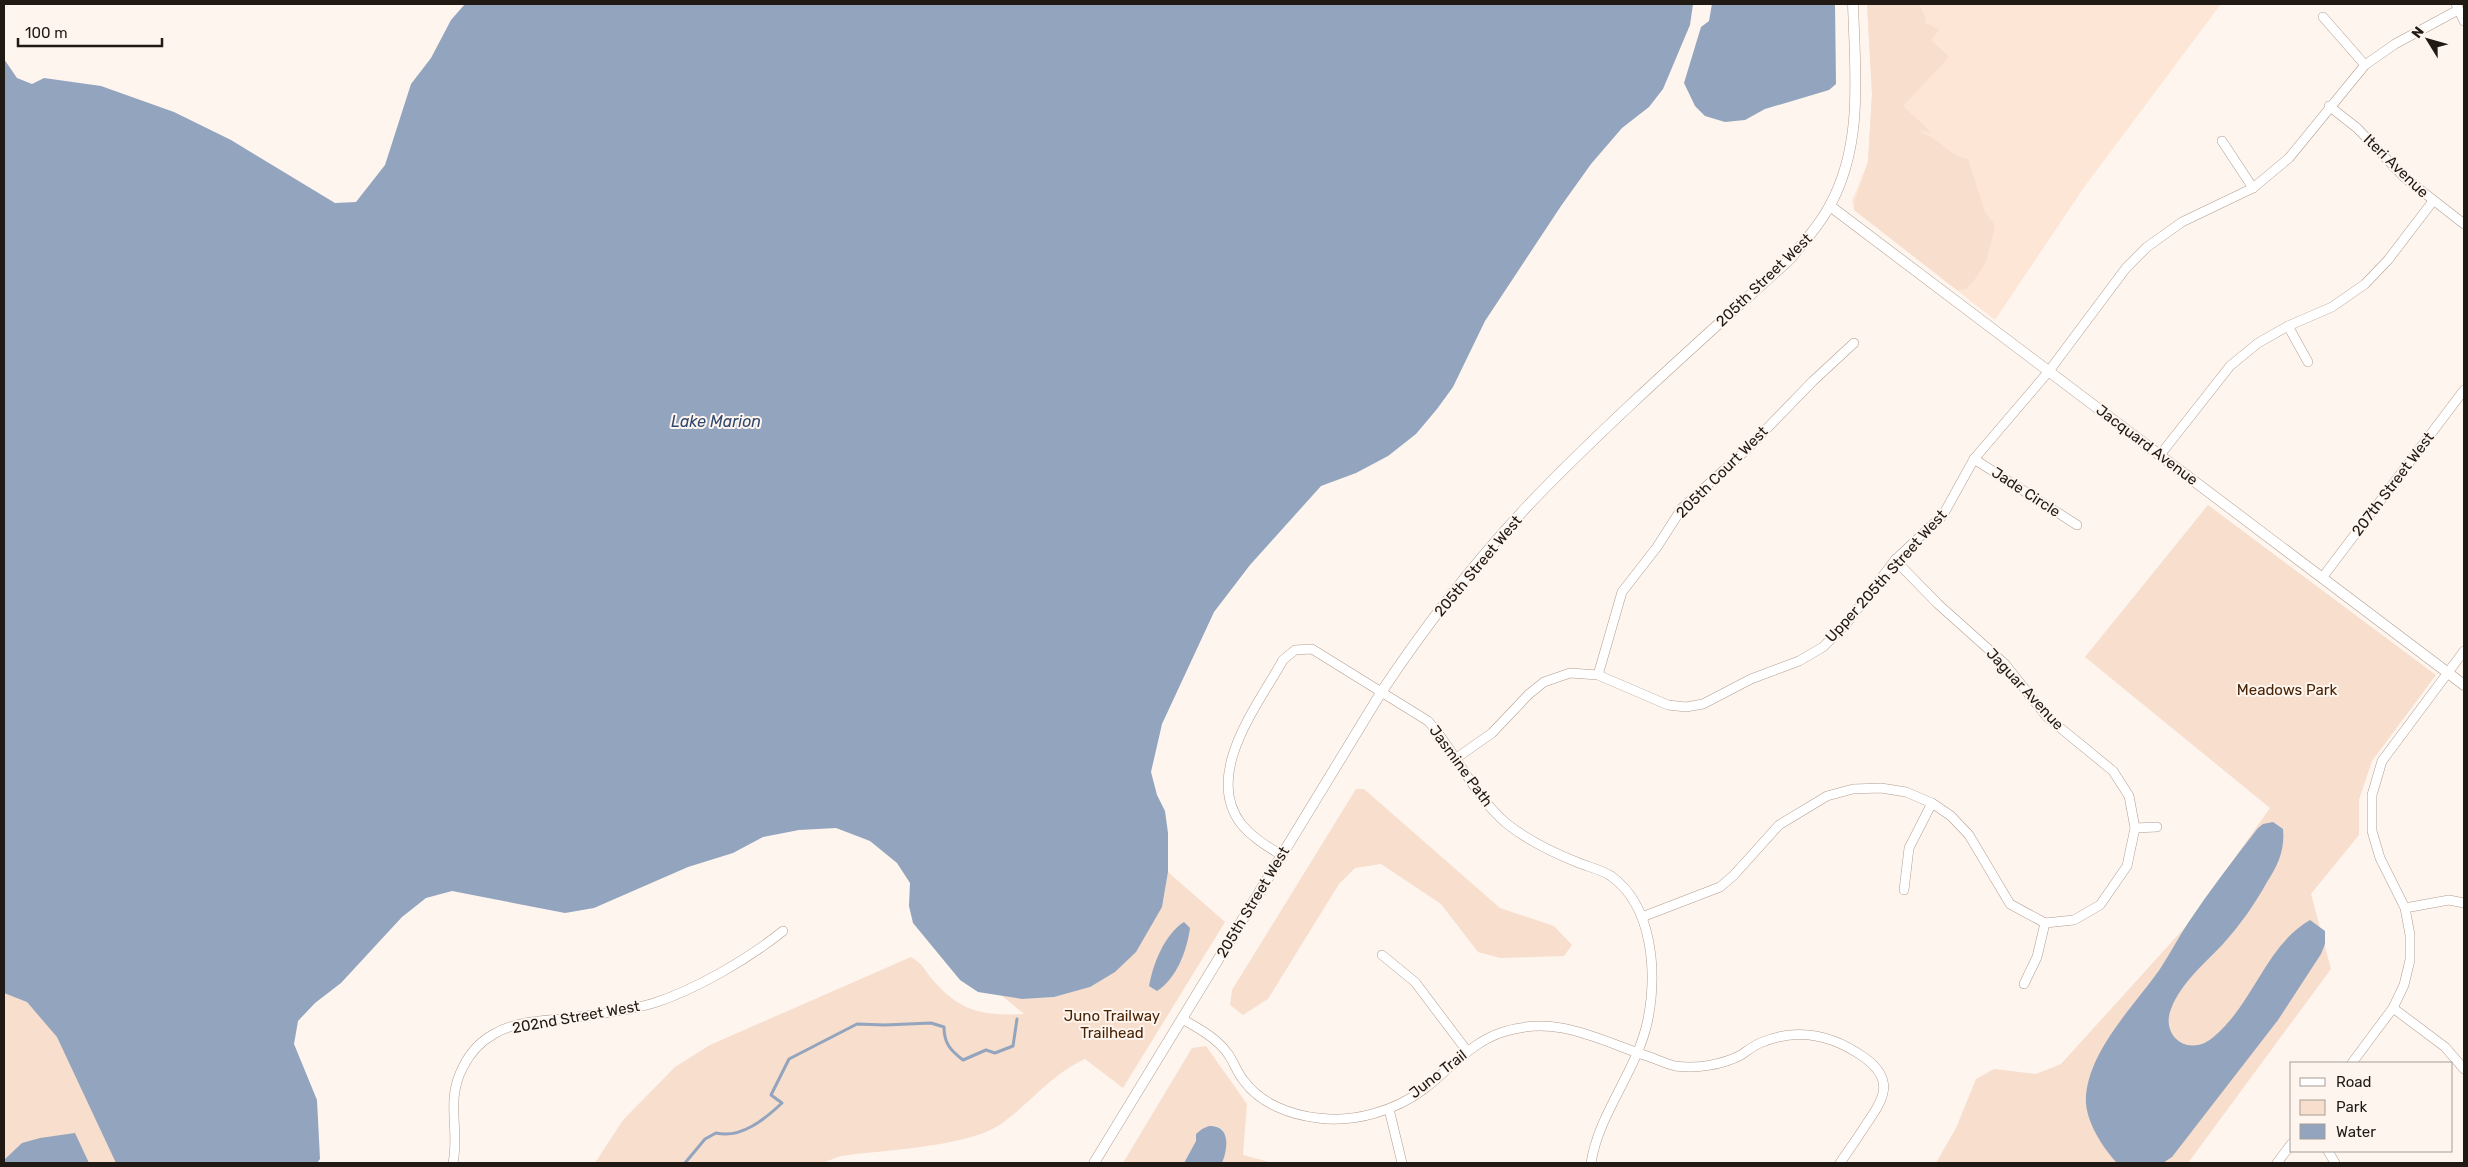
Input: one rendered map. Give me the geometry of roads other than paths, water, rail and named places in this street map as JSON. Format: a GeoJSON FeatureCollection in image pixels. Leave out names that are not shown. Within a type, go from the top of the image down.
{"type":"FeatureCollection","features":[{"type":"Feature","properties":{"kind":"street","name":"205th Street West"},"geometry":{"type":"LineString","coordinates":[[1094,1163],[1382,691],[1450,599],[1485,554],[1539,494],[1609,425],[1790,259],[1812,234],[1830,206],[1849,159],[1856,112],[1853,4]]}},
{"type":"Feature","properties":{"kind":"street"},"geometry":{"type":"LineString","coordinates":[[2457,7],[2464,20]]}},
{"type":"Feature","properties":{"kind":"street","name":"Upper 205th Street West"},"geometry":{"type":"LineString","coordinates":[[1455,759],[1492,733],[1529,694],[1544,682],[1570,673],[1598,675],[1668,705],[1686,707],[1703,704],[1751,679],[1799,661],[1823,647],[1846,624],[1896,560],[1943,515],[1974,459],[2049,371],[2126,268],[2147,247],[2182,222],[2253,188],[2289,158],[2330,106],[2366,65],[2395,44],[2457,7]]}},
{"type":"Feature","properties":{"kind":"street"},"geometry":{"type":"LineString","coordinates":[[2324,17],[2366,65]]}},
{"type":"Feature","properties":{"kind":"street","name":"Iteri Avenue"},"geometry":{"type":"LineString","coordinates":[[2330,106],[2358,128],[2404,177],[2464,224]]}},
{"type":"Feature","properties":{"kind":"street"},"geometry":{"type":"LineString","coordinates":[[2222,141],[2253,188]]}},
{"type":"Feature","properties":{"kind":"street"},"geometry":{"type":"LineString","coordinates":[[2160,455],[2230,366],[2258,343],[2288,326],[2332,307],[2365,284],[2388,260],[2433,201]]}},
{"type":"Feature","properties":{"kind":"street","name":"Jacquard Avenue"},"geometry":{"type":"LineString","coordinates":[[1830,206],[2464,685]]}},
{"type":"Feature","properties":{"kind":"street"},"geometry":{"type":"LineString","coordinates":[[2288,326],[2308,362]]}},
{"type":"Feature","properties":{"kind":"street","name":"205th Court West"},"geometry":{"type":"LineString","coordinates":[[1598,675],[1622,592],[1657,547],[1682,508],[1745,451],[1813,381],[1854,343]]}},
{"type":"Feature","properties":{"kind":"street","name":"207th Street West"},"geometry":{"type":"LineString","coordinates":[[2322,578],[2464,390]]}},
{"type":"Feature","properties":{"kind":"street","name":"Jade Circle"},"geometry":{"type":"LineString","coordinates":[[1974,459],[2077,525]]}},
{"type":"Feature","properties":{"kind":"street","name":"Jaguar Avenue"},"geometry":{"type":"LineString","coordinates":[[1896,560],[1938,604],[2005,664],[2047,717],[2113,771],[2129,796],[2135,828],[2127,866],[2100,905],[2074,920],[2046,923]]}},
{"type":"Feature","properties":{"kind":"street","name":"Jasmine Path"},"geometry":{"type":"LineString","coordinates":[[1282,855],[1255,839],[1241,823],[1230,803],[1227,780],[1234,748],[1283,660],[1295,650],[1312,649],[1428,721],[1439,734],[1481,797],[1506,824],[1546,850],[1610,875],[1630,894],[1642,917],[1650,948],[1652,984],[1648,1020],[1638,1053],[1600,1132],[1591,1163]]}},
{"type":"Feature","properties":{"kind":"street"},"geometry":{"type":"LineString","coordinates":[[2353,1062],[2393,1008],[2404,985],[2410,960],[2410,935],[2405,908],[2377,850],[2372,832],[2372,795],[2382,761],[2464,651]]}},
{"type":"Feature","properties":{"kind":"street"},"geometry":{"type":"LineString","coordinates":[[1642,917],[1720,887],[1734,875],[1779,826],[1827,796],[1853,789],[1881,788],[1906,792],[1932,803],[1951,816],[1969,835],[2010,904],[2046,923],[2037,957],[2024,984]]}},
{"type":"Feature","properties":{"kind":"street"},"geometry":{"type":"LineString","coordinates":[[1904,890],[1909,848],[1932,803]]}},
{"type":"Feature","properties":{"kind":"street"},"geometry":{"type":"LineString","coordinates":[[2135,828],[2157,827]]}},
{"type":"Feature","properties":{"kind":"street"},"geometry":{"type":"LineString","coordinates":[[2405,908],[2449,900],[2464,903]]}},
{"type":"Feature","properties":{"kind":"street","name":"202nd Street West"},"geometry":{"type":"LineString","coordinates":[[453,1163],[455,1136],[452,1109],[457,1080],[471,1054],[490,1037],[510,1026],[524,1023],[614,1013],[656,1002],[745,958],[783,931]]}},
{"type":"Feature","properties":{"kind":"street"},"geometry":{"type":"LineString","coordinates":[[1382,955],[1415,982],[1467,1051]]}},
{"type":"Feature","properties":{"kind":"street"},"geometry":{"type":"LineString","coordinates":[[2393,1008],[2444,1047],[2464,1069]]}},
{"type":"Feature","properties":{"kind":"street","name":"Juno Trail"},"geometry":{"type":"LineString","coordinates":[[1182,1019],[1217,1042],[1228,1054],[1243,1081],[1254,1092],[1281,1109],[1319,1118],[1342,1119],[1389,1109],[1422,1090],[1467,1051],[1503,1032],[1545,1025],[1580,1030],[1675,1066],[1712,1065],[1730,1060],[1773,1038],[1796,1034],[1817,1035],[1850,1048],[1871,1063],[1879,1072],[1884,1084],[1884,1097],[1840,1163]]}},
{"type":"Feature","properties":{"kind":"street"},"geometry":{"type":"LineString","coordinates":[[1389,1109],[1402,1163]]}},
{"type":"Feature","properties":{"kind":"street"},"geometry":{"type":"LineString","coordinates":[[2277,1163],[2290,1146]]}},
{"type":"Feature","properties":{"kind":"street"},"geometry":{"type":"LineString","coordinates":[[2329,1152],[2335,1163]]}},
{"type":"Feature","properties":{"kind":"water","name":"Lake Marion"},"geometry":{"type":"Polygon","coordinates":[[[465,4],[1693,4],[1690,25],[1663,89],[1649,107],[1622,128],[1591,164],[1561,206],[1485,321],[1453,387],[1437,409],[1416,434],[1388,456],[1356,473],[1321,486],[1250,565],[1214,612],[1162,724],[1151,772],[1157,795],[1165,811],[1168,833],[1168,872],[1162,907],[1136,952],[1115,972],[1090,987],[1054,997],[1022,999],[978,992],[960,980],[913,923],[909,906],[910,883],[897,863],[870,841],[836,828],[799,830],[763,837],[733,853],[688,867],[594,908],[565,913],[452,891],[426,898],[402,917],[341,983],[315,1003],[298,1021],[294,1044],[317,1100],[320,1159],[317,1163],[116,1163],[57,1037],[27,1002],[4,993],[4,59],[17,78],[32,84],[44,78],[101,86],[174,112],[231,140],[335,203],[356,202],[385,165],[411,84],[431,58],[451,20],[465,4]]]}},
{"type":"Feature","properties":{"kind":"water"},"geometry":{"type":"Polygon","coordinates":[[[1712,4],[1835,4],[1836,84],[1829,90],[1765,109],[1745,120],[1725,122],[1705,116],[1695,106],[1684,83],[1701,27],[1709,21],[1712,4]]]}},
{"type":"Feature","properties":{"kind":"water"},"geometry":{"type":"Polygon","coordinates":[[[2273,822],[2283,829],[2283,844],[2282,851],[2271,876],[2241,922],[2194,974],[2175,1000],[2169,1016],[2170,1030],[2173,1036],[2183,1044],[2190,1045],[2202,1044],[2213,1037],[2236,1013],[2284,942],[2310,920],[2325,931],[2325,944],[2321,954],[2278,1020],[2172,1157],[2163,1163],[2117,1163],[2095,1132],[2086,1105],[2089,1079],[2096,1062],[2104,1045],[2160,969],[2188,923],[2222,875],[2258,828],[2263,824],[2273,822]]]}},
{"type":"Feature","properties":{"kind":"water"},"geometry":{"type":"Polygon","coordinates":[[[1184,922],[1190,928],[1184,954],[1170,979],[1157,991],[1149,986],[1160,951],[1171,934],[1184,922]]]}},
{"type":"Feature","properties":{"kind":"water"},"geometry":{"type":"Polygon","coordinates":[[[1209,1126],[1221,1129],[1226,1139],[1226,1151],[1222,1163],[1184,1163],[1196,1141],[1196,1134],[1209,1126]]]}},
{"type":"Feature","properties":{"kind":"water"},"geometry":{"type":"Polygon","coordinates":[[[75,1133],[89,1163],[4,1163],[4,1160],[22,1143],[40,1138],[75,1133]]]}},
{"type":"Feature","properties":{"kind":"waterway"},"geometry":{"type":"LineString","coordinates":[[685,1163],[705,1139],[716,1133],[734,1133],[752,1126],[782,1103],[771,1095],[789,1059],[857,1024],[931,1023],[944,1027],[945,1038],[949,1046],[963,1060],[986,1050],[995,1053],[1013,1046],[1017,1019]]}},
{"type":"Feature","properties":{"kind":"park label","name":"Meadows Park"},"geometry":{"type":"Point","coordinates":[2287,690]}},
{"type":"Feature","properties":{"kind":"park label","name":"Juno Trailway Trailhead"},"geometry":{"type":"Point","coordinates":[1112,1024]}}]}
